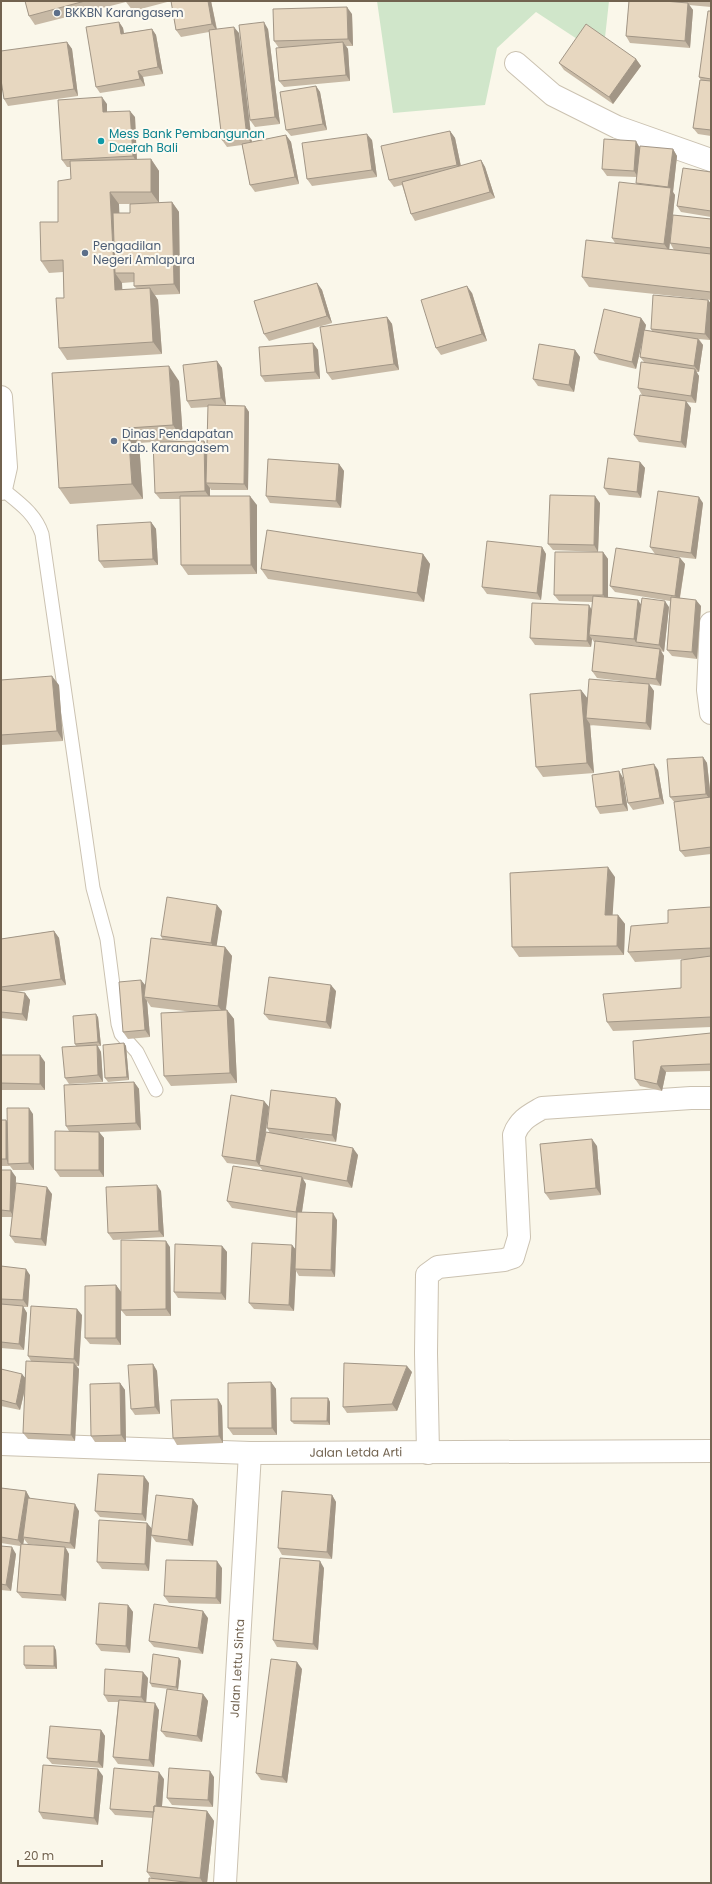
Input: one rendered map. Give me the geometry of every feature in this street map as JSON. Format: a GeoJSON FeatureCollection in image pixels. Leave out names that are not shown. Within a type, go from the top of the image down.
{"type":"FeatureCollection","features":[{"type":"Feature","properties":{"kind":"street"},"geometry":{"type":"LineString","coordinates":[[516,63],[553,95],[617,127],[711,160]]}},
{"type":"Feature","properties":{"kind":"street"},"geometry":{"type":"LineString","coordinates":[[1,397],[6,467],[1,488]]}},
{"type":"Feature","properties":{"kind":"street"},"geometry":{"type":"LineString","coordinates":[[711,623],[708,690],[711,713]]}},
{"type":"Feature","properties":{"kind":"street"},"geometry":{"type":"LineString","coordinates":[[428,1453],[426,1353],[427,1275],[438,1267],[504,1260],[513,1257],[519,1237],[514,1135],[517,1126],[525,1118],[542,1108],[711,1098]]}},
{"type":"Feature","properties":{"kind":"street","name":"Jalan Letda Arti"},"geometry":{"type":"LineString","coordinates":[[1,1444],[250,1453],[711,1451]]}},
{"type":"Feature","properties":{"kind":"street","name":"Jalan Lettu Sinta"},"geometry":{"type":"LineString","coordinates":[[225,1883],[250,1453]]}},
{"type":"Feature","properties":{"kind":"lane"},"geometry":{"type":"LineString","coordinates":[[1,488],[29,511],[38,522],[42,534],[93,888],[107,939],[118,1024],[121,1034],[137,1052],[156,1090]]}},
{"type":"Feature","properties":{"kind":"green space"},"geometry":{"type":"Polygon","coordinates":[[[377,1],[609,1],[603,56],[536,12],[497,48],[485,105],[393,113],[377,1]]]}},
{"type":"Feature","properties":{"kind":"building"},"geometry":{"type":"Polygon","coordinates":[[[25,1],[85,1],[29,16],[25,1]]]}},
{"type":"Feature","properties":{"kind":"building"},"geometry":{"type":"Polygon","coordinates":[[[171,1],[208,1],[212,24],[176,30],[171,1]]]}},
{"type":"Feature","properties":{"kind":"building"},"geometry":{"type":"Polygon","coordinates":[[[629,1],[688,3],[685,41],[626,36],[629,1]]]}},
{"type":"Feature","properties":{"kind":"building"},"geometry":{"type":"Polygon","coordinates":[[[347,7],[348,39],[274,41],[273,9],[347,7]]]}},
{"type":"Feature","properties":{"kind":"building"},"geometry":{"type":"Polygon","coordinates":[[[708,11],[711,11],[711,79],[699,77],[708,11]]]}},
{"type":"Feature","properties":{"kind":"building"},"geometry":{"type":"Polygon","coordinates":[[[119,22],[121,34],[152,29],[158,67],[138,71],[140,79],[96,87],[86,27],[119,22]]]}},
{"type":"Feature","properties":{"kind":"building"},"geometry":{"type":"Polygon","coordinates":[[[264,22],[275,117],[250,120],[239,25],[264,22]]]}},
{"type":"Feature","properties":{"kind":"building"},"geometry":{"type":"Polygon","coordinates":[[[586,24],[636,59],[609,97],[559,63],[586,24]]]}},
{"type":"Feature","properties":{"kind":"building"},"geometry":{"type":"Polygon","coordinates":[[[234,27],[247,137],[222,140],[209,30],[234,27]]]}},
{"type":"Feature","properties":{"kind":"building"},"geometry":{"type":"Polygon","coordinates":[[[67,42],[74,89],[4,99],[1,80],[1,51],[67,42]]]}},
{"type":"Feature","properties":{"kind":"building"},"geometry":{"type":"Polygon","coordinates":[[[343,42],[346,75],[279,81],[276,48],[343,42]]]}},
{"type":"Feature","properties":{"kind":"building"},"geometry":{"type":"Polygon","coordinates":[[[700,80],[711,81],[711,130],[693,128],[700,80]]]}},
{"type":"Feature","properties":{"kind":"building"},"geometry":{"type":"Polygon","coordinates":[[[316,86],[323,124],[286,130],[280,92],[316,86]]]}},
{"type":"Feature","properties":{"kind":"building","name":"Mess Bank Pembangunan Daerah Bali"},"geometry":{"type":"Polygon","coordinates":[[[102,97],[103,112],[130,111],[133,156],[62,160],[58,100],[102,97]]]}},
{"type":"Feature","properties":{"kind":"building"},"geometry":{"type":"Polygon","coordinates":[[[450,131],[457,165],[389,180],[381,146],[450,131]]]}},
{"type":"Feature","properties":{"kind":"building"},"geometry":{"type":"Polygon","coordinates":[[[367,134],[372,170],[307,179],[302,143],[367,134]]]}},
{"type":"Feature","properties":{"kind":"building"},"geometry":{"type":"Polygon","coordinates":[[[286,135],[295,177],[250,185],[242,144],[286,135]]]}},
{"type":"Feature","properties":{"kind":"building"},"geometry":{"type":"Polygon","coordinates":[[[604,139],[636,141],[634,171],[602,169],[604,139]]]}},
{"type":"Feature","properties":{"kind":"building"},"geometry":{"type":"Polygon","coordinates":[[[640,146],[673,149],[668,187],[636,183],[640,146]]]}},
{"type":"Feature","properties":{"kind":"building","name":"Pengadilan Negeri Amlapura"},"geometry":{"type":"Polygon","coordinates":[[[151,159],[151,192],[110,192],[115,290],[150,288],[153,342],[59,348],[56,298],[64,298],[63,260],[41,261],[40,222],[58,222],[58,181],[71,179],[70,161],[151,159]]]}},
{"type":"Feature","properties":{"kind":"building"},"geometry":{"type":"Polygon","coordinates":[[[481,160],[490,192],[411,214],[402,182],[481,160]]]}},
{"type":"Feature","properties":{"kind":"building"},"geometry":{"type":"Polygon","coordinates":[[[683,168],[711,172],[711,211],[677,206],[683,168]]]}},
{"type":"Feature","properties":{"kind":"building"},"geometry":{"type":"Polygon","coordinates":[[[619,182],[671,188],[664,244],[612,238],[619,182]]]}},
{"type":"Feature","properties":{"kind":"building"},"geometry":{"type":"Polygon","coordinates":[[[172,202],[174,284],[134,286],[134,273],[115,273],[113,213],[130,213],[130,204],[172,202]]]}},
{"type":"Feature","properties":{"kind":"building"},"geometry":{"type":"Polygon","coordinates":[[[673,215],[711,219],[711,248],[670,243],[673,215]]]}},
{"type":"Feature","properties":{"kind":"building"},"geometry":{"type":"Polygon","coordinates":[[[586,240],[711,254],[711,292],[582,277],[586,240]]]}},
{"type":"Feature","properties":{"kind":"building"},"geometry":{"type":"Polygon","coordinates":[[[317,283],[327,316],[264,334],[254,301],[317,283]]]}},
{"type":"Feature","properties":{"kind":"building"},"geometry":{"type":"Polygon","coordinates":[[[467,286],[482,334],[436,348],[421,300],[467,286]]]}},
{"type":"Feature","properties":{"kind":"building"},"geometry":{"type":"Polygon","coordinates":[[[653,295],[708,300],[705,334],[651,329],[653,295]]]}},
{"type":"Feature","properties":{"kind":"building"},"geometry":{"type":"Polygon","coordinates":[[[604,309],[641,318],[632,362],[594,353],[604,309]]]}},
{"type":"Feature","properties":{"kind":"building"},"geometry":{"type":"Polygon","coordinates":[[[387,317],[394,364],[327,373],[320,327],[387,317]]]}},
{"type":"Feature","properties":{"kind":"building"},"geometry":{"type":"Polygon","coordinates":[[[644,330],[698,339],[694,366],[640,357],[644,330]]]}},
{"type":"Feature","properties":{"kind":"building"},"geometry":{"type":"Polygon","coordinates":[[[313,343],[315,372],[261,376],[259,347],[313,343]]]}},
{"type":"Feature","properties":{"kind":"building"},"geometry":{"type":"Polygon","coordinates":[[[539,344],[575,350],[569,385],[533,379],[539,344]]]}},
{"type":"Feature","properties":{"kind":"building"},"geometry":{"type":"Polygon","coordinates":[[[217,361],[221,398],[187,401],[183,365],[217,361]]]}},
{"type":"Feature","properties":{"kind":"building"},"geometry":{"type":"Polygon","coordinates":[[[641,362],[695,369],[691,396],[638,388],[641,362]]]}},
{"type":"Feature","properties":{"kind":"building","name":"Dinas Pendapatan Kab. Karangasem"},"geometry":{"type":"Polygon","coordinates":[[[169,366],[173,425],[128,428],[132,484],[59,488],[52,373],[169,366]]]}},
{"type":"Feature","properties":{"kind":"building"},"geometry":{"type":"Polygon","coordinates":[[[640,395],[686,401],[681,442],[634,435],[640,395]]]}},
{"type":"Feature","properties":{"kind":"building"},"geometry":{"type":"Polygon","coordinates":[[[208,405],[245,406],[244,484],[206,483],[208,405]]]}},
{"type":"Feature","properties":{"kind":"building"},"geometry":{"type":"Polygon","coordinates":[[[204,441],[205,491],[155,493],[153,442],[204,441]]]}},
{"type":"Feature","properties":{"kind":"building"},"geometry":{"type":"Polygon","coordinates":[[[608,458],[640,462],[637,492],[604,488],[608,458]]]}},
{"type":"Feature","properties":{"kind":"building"},"geometry":{"type":"Polygon","coordinates":[[[268,459],[339,464],[336,501],[266,496],[268,459]]]}},
{"type":"Feature","properties":{"kind":"building"},"geometry":{"type":"Polygon","coordinates":[[[658,491],[699,497],[691,553],[650,547],[658,491]]]}},
{"type":"Feature","properties":{"kind":"building"},"geometry":{"type":"Polygon","coordinates":[[[550,495],[595,496],[594,545],[548,544],[550,495]]]}},
{"type":"Feature","properties":{"kind":"building"},"geometry":{"type":"Polygon","coordinates":[[[180,496],[250,496],[251,565],[181,565],[180,496]]]}},
{"type":"Feature","properties":{"kind":"building"},"geometry":{"type":"Polygon","coordinates":[[[151,522],[153,559],[99,561],[97,525],[151,522]]]}},
{"type":"Feature","properties":{"kind":"building"},"geometry":{"type":"Polygon","coordinates":[[[267,530],[423,554],[417,593],[261,569],[267,530]]]}},
{"type":"Feature","properties":{"kind":"building"},"geometry":{"type":"Polygon","coordinates":[[[487,541],[542,547],[537,593],[482,587],[487,541]]]}},
{"type":"Feature","properties":{"kind":"building"},"geometry":{"type":"Polygon","coordinates":[[[616,548],[680,558],[675,596],[610,586],[616,548]]]}},
{"type":"Feature","properties":{"kind":"building"},"geometry":{"type":"Polygon","coordinates":[[[555,552],[603,552],[603,595],[554,595],[555,552]]]}},
{"type":"Feature","properties":{"kind":"building"},"geometry":{"type":"Polygon","coordinates":[[[593,596],[638,600],[634,639],[589,635],[593,596]]]}},
{"type":"Feature","properties":{"kind":"building"},"geometry":{"type":"Polygon","coordinates":[[[671,597],[696,600],[692,652],[667,650],[671,597]]]}},
{"type":"Feature","properties":{"kind":"building"},"geometry":{"type":"Polygon","coordinates":[[[642,598],[665,601],[659,645],[636,642],[642,598]]]}},
{"type":"Feature","properties":{"kind":"building"},"geometry":{"type":"Polygon","coordinates":[[[532,603],[589,605],[587,641],[530,638],[532,603]]]}},
{"type":"Feature","properties":{"kind":"building"},"geometry":{"type":"Polygon","coordinates":[[[595,641],[660,649],[656,679],[592,671],[595,641]]]}},
{"type":"Feature","properties":{"kind":"building"},"geometry":{"type":"Polygon","coordinates":[[[52,676],[57,731],[1,735],[1,680],[52,676]]]}},
{"type":"Feature","properties":{"kind":"building"},"geometry":{"type":"Polygon","coordinates":[[[589,679],[649,684],[646,723],[586,718],[589,679]]]}},
{"type":"Feature","properties":{"kind":"building"},"geometry":{"type":"Polygon","coordinates":[[[581,690],[587,763],[536,767],[530,694],[581,690]]]}},
{"type":"Feature","properties":{"kind":"building"},"geometry":{"type":"Polygon","coordinates":[[[703,757],[706,794],[670,797],[667,759],[703,757]]]}},
{"type":"Feature","properties":{"kind":"building"},"geometry":{"type":"Polygon","coordinates":[[[654,764],[660,798],[628,803],[622,769],[654,764]]]}},
{"type":"Feature","properties":{"kind":"building"},"geometry":{"type":"Polygon","coordinates":[[[619,771],[623,804],[596,807],[592,775],[619,771]]]}},
{"type":"Feature","properties":{"kind":"building"},"geometry":{"type":"Polygon","coordinates":[[[711,797],[711,847],[680,851],[674,802],[711,797]]]}},
{"type":"Feature","properties":{"kind":"building"},"geometry":{"type":"Polygon","coordinates":[[[608,867],[605,915],[618,915],[617,946],[512,947],[510,873],[608,867]]]}},
{"type":"Feature","properties":{"kind":"building"},"geometry":{"type":"Polygon","coordinates":[[[167,897],[217,905],[211,943],[161,936],[167,897]]]}},
{"type":"Feature","properties":{"kind":"building"},"geometry":{"type":"Polygon","coordinates":[[[711,907],[711,948],[628,952],[631,926],[668,923],[668,910],[711,907]]]}},
{"type":"Feature","properties":{"kind":"building"},"geometry":{"type":"Polygon","coordinates":[[[54,931],[61,979],[1,987],[1,939],[54,931]]]}},
{"type":"Feature","properties":{"kind":"building"},"geometry":{"type":"Polygon","coordinates":[[[151,938],[225,947],[218,1006],[144,997],[151,938]]]}},
{"type":"Feature","properties":{"kind":"building"},"geometry":{"type":"Polygon","coordinates":[[[711,956],[711,1017],[607,1022],[603,994],[681,988],[681,960],[711,956]]]}},
{"type":"Feature","properties":{"kind":"building"},"geometry":{"type":"Polygon","coordinates":[[[269,977],[331,985],[326,1022],[264,1014],[269,977]]]}},
{"type":"Feature","properties":{"kind":"building"},"geometry":{"type":"Polygon","coordinates":[[[141,980],[145,1030],[123,1032],[119,982],[141,980]]]}},
{"type":"Feature","properties":{"kind":"building"},"geometry":{"type":"Polygon","coordinates":[[[1,990],[25,993],[22,1014],[1,1012],[1,990]]]}},
{"type":"Feature","properties":{"kind":"building"},"geometry":{"type":"Polygon","coordinates":[[[227,1010],[230,1073],[164,1076],[161,1013],[227,1010]]]}},
{"type":"Feature","properties":{"kind":"building"},"geometry":{"type":"Polygon","coordinates":[[[96,1014],[98,1042],[75,1044],[73,1016],[96,1014]]]}},
{"type":"Feature","properties":{"kind":"building"},"geometry":{"type":"Polygon","coordinates":[[[711,1033],[711,1064],[661,1066],[657,1084],[635,1079],[633,1041],[711,1033]]]}},
{"type":"Feature","properties":{"kind":"building"},"geometry":{"type":"Polygon","coordinates":[[[124,1043],[127,1077],[105,1078],[103,1045],[124,1043]]]}},
{"type":"Feature","properties":{"kind":"building"},"geometry":{"type":"Polygon","coordinates":[[[97,1045],[98,1075],[65,1078],[62,1047],[97,1045]]]}},
{"type":"Feature","properties":{"kind":"building"},"geometry":{"type":"Polygon","coordinates":[[[1,1055],[40,1055],[40,1084],[1,1083],[1,1055]]]}},
{"type":"Feature","properties":{"kind":"building"},"geometry":{"type":"Polygon","coordinates":[[[134,1082],[136,1123],[66,1126],[64,1085],[134,1082]]]}},
{"type":"Feature","properties":{"kind":"building"},"geometry":{"type":"Polygon","coordinates":[[[271,1090],[336,1098],[332,1135],[267,1128],[271,1090]]]}},
{"type":"Feature","properties":{"kind":"building"},"geometry":{"type":"Polygon","coordinates":[[[231,1095],[264,1101],[256,1161],[222,1156],[231,1095]]]}},
{"type":"Feature","properties":{"kind":"building"},"geometry":{"type":"Polygon","coordinates":[[[7,1108],[29,1108],[29,1163],[8,1164],[7,1108]]]}},
{"type":"Feature","properties":{"kind":"building"},"geometry":{"type":"Polygon","coordinates":[[[1,1120],[6,1120],[6,1159],[1,1159],[1,1120]]]}},
{"type":"Feature","properties":{"kind":"building"},"geometry":{"type":"Polygon","coordinates":[[[55,1131],[99,1132],[99,1170],[55,1170],[55,1131]]]}},
{"type":"Feature","properties":{"kind":"building"},"geometry":{"type":"Polygon","coordinates":[[[266,1132],[353,1148],[347,1181],[259,1165],[266,1132]]]}},
{"type":"Feature","properties":{"kind":"building"},"geometry":{"type":"Polygon","coordinates":[[[592,1139],[596,1188],[545,1193],[540,1144],[592,1139]]]}},
{"type":"Feature","properties":{"kind":"building"},"geometry":{"type":"Polygon","coordinates":[[[233,1166],[302,1177],[296,1212],[227,1201],[233,1166]]]}},
{"type":"Feature","properties":{"kind":"building"},"geometry":{"type":"Polygon","coordinates":[[[1,1170],[11,1170],[10,1211],[1,1210],[1,1170]]]}},
{"type":"Feature","properties":{"kind":"building"},"geometry":{"type":"Polygon","coordinates":[[[16,1183],[47,1187],[41,1239],[10,1236],[16,1183]]]}},
{"type":"Feature","properties":{"kind":"building"},"geometry":{"type":"Polygon","coordinates":[[[157,1185],[159,1231],[108,1233],[106,1187],[157,1185]]]}},
{"type":"Feature","properties":{"kind":"building"},"geometry":{"type":"Polygon","coordinates":[[[297,1212],[333,1213],[331,1270],[295,1269],[297,1212]]]}},
{"type":"Feature","properties":{"kind":"building"},"geometry":{"type":"Polygon","coordinates":[[[121,1240],[166,1241],[166,1309],[121,1310],[121,1240]]]}},
{"type":"Feature","properties":{"kind":"building"},"geometry":{"type":"Polygon","coordinates":[[[252,1243],[292,1245],[289,1305],[249,1303],[252,1243]]]}},
{"type":"Feature","properties":{"kind":"building"},"geometry":{"type":"Polygon","coordinates":[[[175,1244],[222,1246],[221,1293],[174,1292],[175,1244]]]}},
{"type":"Feature","properties":{"kind":"building"},"geometry":{"type":"Polygon","coordinates":[[[1,1266],[26,1269],[23,1300],[1,1299],[1,1266]]]}},
{"type":"Feature","properties":{"kind":"building"},"geometry":{"type":"Polygon","coordinates":[[[116,1285],[116,1338],[85,1338],[85,1286],[116,1285]]]}},
{"type":"Feature","properties":{"kind":"building"},"geometry":{"type":"Polygon","coordinates":[[[1,1304],[23,1306],[19,1344],[1,1342],[1,1304]]]}},
{"type":"Feature","properties":{"kind":"building"},"geometry":{"type":"Polygon","coordinates":[[[31,1306],[77,1309],[74,1359],[28,1356],[31,1306]]]}},
{"type":"Feature","properties":{"kind":"building"},"geometry":{"type":"Polygon","coordinates":[[[26,1361],[74,1363],[71,1435],[23,1433],[26,1361]]]}},
{"type":"Feature","properties":{"kind":"building"},"geometry":{"type":"Polygon","coordinates":[[[344,1363],[407,1366],[392,1404],[343,1407],[344,1363]]]}},
{"type":"Feature","properties":{"kind":"building"},"geometry":{"type":"Polygon","coordinates":[[[153,1364],[155,1407],[131,1409],[128,1365],[153,1364]]]}},
{"type":"Feature","properties":{"kind":"building"},"geometry":{"type":"Polygon","coordinates":[[[1,1369],[22,1374],[16,1404],[1,1400],[1,1369]]]}},
{"type":"Feature","properties":{"kind":"building"},"geometry":{"type":"Polygon","coordinates":[[[271,1382],[272,1428],[228,1428],[228,1383],[271,1382]]]}},
{"type":"Feature","properties":{"kind":"building"},"geometry":{"type":"Polygon","coordinates":[[[120,1383],[121,1435],[91,1436],[90,1384],[120,1383]]]}},
{"type":"Feature","properties":{"kind":"building"},"geometry":{"type":"Polygon","coordinates":[[[291,1398],[328,1398],[327,1421],[291,1421],[291,1398]]]}},
{"type":"Feature","properties":{"kind":"building"},"geometry":{"type":"Polygon","coordinates":[[[218,1399],[219,1436],[173,1438],[171,1400],[218,1399]]]}},
{"type":"Feature","properties":{"kind":"building"},"geometry":{"type":"Polygon","coordinates":[[[98,1474],[144,1476],[142,1514],[95,1511],[98,1474]]]}},
{"type":"Feature","properties":{"kind":"building"},"geometry":{"type":"Polygon","coordinates":[[[1,1488],[26,1491],[18,1540],[1,1537],[1,1488]]]}},
{"type":"Feature","properties":{"kind":"building"},"geometry":{"type":"Polygon","coordinates":[[[282,1491],[332,1495],[327,1552],[278,1548],[282,1491]]]}},
{"type":"Feature","properties":{"kind":"building"},"geometry":{"type":"Polygon","coordinates":[[[156,1495],[193,1499],[188,1540],[151,1535],[156,1495]]]}},
{"type":"Feature","properties":{"kind":"building"},"geometry":{"type":"Polygon","coordinates":[[[28,1498],[75,1504],[70,1543],[23,1537],[28,1498]]]}},
{"type":"Feature","properties":{"kind":"building"},"geometry":{"type":"Polygon","coordinates":[[[99,1520],[147,1523],[145,1564],[97,1562],[99,1520]]]}},
{"type":"Feature","properties":{"kind":"building"},"geometry":{"type":"Polygon","coordinates":[[[21,1544],[65,1547],[61,1595],[17,1592],[21,1544]]]}},
{"type":"Feature","properties":{"kind":"building"},"geometry":{"type":"Polygon","coordinates":[[[1,1546],[12,1547],[6,1585],[1,1584],[1,1546]]]}},
{"type":"Feature","properties":{"kind":"building"},"geometry":{"type":"Polygon","coordinates":[[[280,1558],[320,1561],[313,1644],[273,1640],[280,1558]]]}},
{"type":"Feature","properties":{"kind":"building"},"geometry":{"type":"Polygon","coordinates":[[[166,1560],[217,1561],[216,1598],[164,1596],[166,1560]]]}},
{"type":"Feature","properties":{"kind":"building"},"geometry":{"type":"Polygon","coordinates":[[[99,1603],[128,1605],[126,1646],[96,1644],[99,1603]]]}},
{"type":"Feature","properties":{"kind":"building"},"geometry":{"type":"Polygon","coordinates":[[[154,1604],[203,1611],[198,1648],[149,1641],[154,1604]]]}},
{"type":"Feature","properties":{"kind":"building"},"geometry":{"type":"Polygon","coordinates":[[[24,1646],[54,1646],[54,1666],[24,1665],[24,1646]]]}},
{"type":"Feature","properties":{"kind":"building"},"geometry":{"type":"Polygon","coordinates":[[[153,1654],[179,1658],[176,1687],[150,1683],[153,1654]]]}},
{"type":"Feature","properties":{"kind":"building"},"geometry":{"type":"Polygon","coordinates":[[[271,1659],[297,1662],[282,1777],[256,1773],[271,1659]]]}},
{"type":"Feature","properties":{"kind":"building"},"geometry":{"type":"Polygon","coordinates":[[[105,1669],[143,1672],[141,1697],[104,1695],[105,1669]]]}},
{"type":"Feature","properties":{"kind":"building"},"geometry":{"type":"Polygon","coordinates":[[[167,1689],[203,1694],[197,1736],[161,1731],[167,1689]]]}},
{"type":"Feature","properties":{"kind":"building"},"geometry":{"type":"Polygon","coordinates":[[[119,1700],[155,1703],[149,1760],[113,1757],[119,1700]]]}},
{"type":"Feature","properties":{"kind":"building"},"geometry":{"type":"Polygon","coordinates":[[[50,1726],[101,1730],[98,1762],[47,1758],[50,1726]]]}},
{"type":"Feature","properties":{"kind":"building"},"geometry":{"type":"Polygon","coordinates":[[[43,1765],[98,1769],[94,1818],[39,1812],[43,1765]]]}},
{"type":"Feature","properties":{"kind":"building"},"geometry":{"type":"Polygon","coordinates":[[[114,1768],[159,1772],[156,1806],[154,1806],[154,1812],[110,1809],[114,1768]]]}},
{"type":"Feature","properties":{"kind":"building"},"geometry":{"type":"Polygon","coordinates":[[[169,1768],[210,1771],[208,1800],[167,1798],[169,1768]]]}},
{"type":"Feature","properties":{"kind":"building"},"geometry":{"type":"Polygon","coordinates":[[[154,1806],[207,1811],[200,1878],[147,1872],[154,1806]]]}},
{"type":"Feature","properties":{"kind":"building"},"geometry":{"type":"Polygon","coordinates":[[[149,1878],[194,1883],[149,1883],[149,1878]]]}},
{"type":"Feature","properties":{"kind":"place","name":"BKKBN Karangasem"},"geometry":{"type":"Point","coordinates":[57,13]}},
{"type":"Feature","properties":{"kind":"place","name":"Mess Bank Pembangunan Daerah Bali"},"geometry":{"type":"Point","coordinates":[101,141]}},
{"type":"Feature","properties":{"kind":"place","name":"Pengadilan Negeri Amlapura"},"geometry":{"type":"Point","coordinates":[85,253]}},
{"type":"Feature","properties":{"kind":"place","name":"Dinas Pendapatan Kab. Karangasem"},"geometry":{"type":"Point","coordinates":[114,441]}}]}
